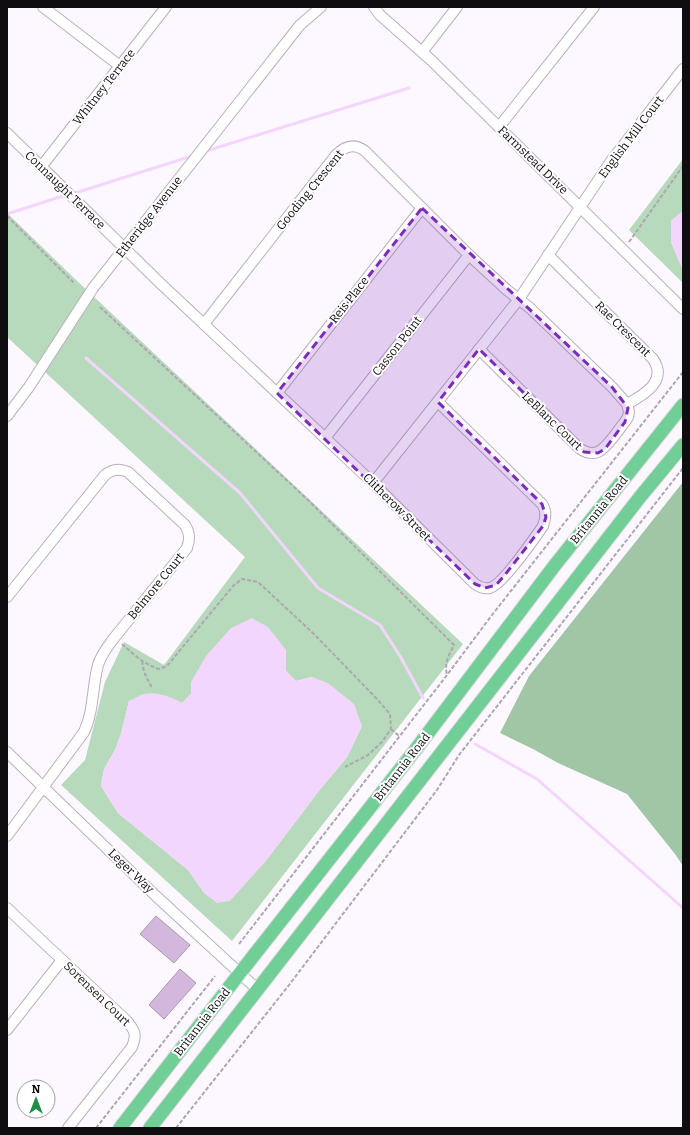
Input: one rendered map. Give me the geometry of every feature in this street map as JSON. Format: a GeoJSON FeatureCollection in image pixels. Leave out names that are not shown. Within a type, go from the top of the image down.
{"type":"FeatureCollection","features":[{"type":"Feature","properties":{"kind":"main road","name":"Britannia Road"},"geometry":{"type":"LineString","coordinates":[[120,1128],[416,749],[555,565],[683,404]]}},
{"type":"Feature","properties":{"kind":"main road","name":"Britannia Road"},"geometry":{"type":"LineString","coordinates":[[150,1128],[630,510],[683,445]]}},
{"type":"Feature","properties":{"kind":"street"},"geometry":{"type":"LineString","coordinates":[[43,7],[120,66]]}},
{"type":"Feature","properties":{"kind":"street","name":"Whitney Terrace"},"geometry":{"type":"LineString","coordinates":[[41,168],[166,7]]}},
{"type":"Feature","properties":{"kind":"street","name":"Etheridge Avenue"},"geometry":{"type":"LineString","coordinates":[[300,25],[308,7]]}},
{"type":"Feature","properties":{"kind":"street","name":"Etheridge Avenue"},"geometry":{"type":"LineString","coordinates":[[7,416],[29,387],[93,288],[300,25],[320,7]]}},
{"type":"Feature","properties":{"kind":"street","name":"Farmstead Drive"},"geometry":{"type":"LineString","coordinates":[[366,7],[377,11],[422,52],[683,309]]}},
{"type":"Feature","properties":{"kind":"street"},"geometry":{"type":"LineString","coordinates":[[422,52],[457,7]]}},
{"type":"Feature","properties":{"kind":"street"},"geometry":{"type":"LineString","coordinates":[[499,128],[594,7]]}},
{"type":"Feature","properties":{"kind":"street","name":"English Mill Court"},"geometry":{"type":"LineString","coordinates":[[373,483],[519,299],[611,161],[683,69]]}},
{"type":"Feature","properties":{"kind":"street","name":"Connaught Terrace"},"geometry":{"type":"LineString","coordinates":[[7,133],[124,248]]}},
{"type":"Feature","properties":{"kind":"street","name":"Gooding Crescent"},"geometry":{"type":"LineString","coordinates":[[204,324],[342,149],[348,146],[355,146],[365,151],[469,255],[519,299]]}},
{"type":"Feature","properties":{"kind":"street","name":"Reis Place"},"geometry":{"type":"LineString","coordinates":[[277,393],[422,208]]}},
{"type":"Feature","properties":{"kind":"street","name":"Clitherow Street"},"geometry":{"type":"LineString","coordinates":[[124,248],[326,438],[475,584],[480,587],[490,587],[496,584],[504,576],[543,526],[546,510],[542,504],[438,402]]}},
{"type":"Feature","properties":{"kind":"street","name":"Casson Point"},"geometry":{"type":"LineString","coordinates":[[326,438],[469,255]]}},
{"type":"Feature","properties":{"kind":"street","name":"Rae Crescent"},"geometry":{"type":"LineString","coordinates":[[548,255],[658,365],[658,378],[646,393],[627,404]]}},
{"type":"Feature","properties":{"kind":"street"},"geometry":{"type":"LineString","coordinates":[[519,299],[607,382],[627,404]]}},
{"type":"Feature","properties":{"kind":"street","name":"LeBlanc Court"},"geometry":{"type":"LineString","coordinates":[[479,349],[584,452],[598,453],[604,449],[625,422],[629,412],[627,404]]}},
{"type":"Feature","properties":{"kind":"street","name":"Belmore Court"},"geometry":{"type":"LineString","coordinates":[[7,597],[105,475],[116,469],[128,472],[185,525],[188,530],[190,536],[187,548],[104,652],[98,664],[90,717],[84,732],[7,836]]}},
{"type":"Feature","properties":{"kind":"street","name":"Leger Way"},"geometry":{"type":"LineString","coordinates":[[7,752],[158,897],[257,989]]}},
{"type":"Feature","properties":{"kind":"street","name":"Sorensen Court"},"geometry":{"type":"LineString","coordinates":[[7,908],[127,1021],[135,1032],[135,1039],[132,1047],[68,1128]]}},
{"type":"Feature","properties":{"kind":"street"},"geometry":{"type":"LineString","coordinates":[[7,1030],[62,960]]}},
{"type":"Feature","properties":{"kind":"path"},"geometry":{"type":"LineString","coordinates":[[623,250],[683,166]]}},
{"type":"Feature","properties":{"kind":"path"},"geometry":{"type":"LineString","coordinates":[[7,216],[74,283]]}},
{"type":"Feature","properties":{"kind":"path"},"geometry":{"type":"LineString","coordinates":[[100,307],[309,501],[454,644],[445,666],[447,675]]}},
{"type":"Feature","properties":{"kind":"path"},"geometry":{"type":"LineString","coordinates":[[240,944],[492,615],[683,372]]}},
{"type":"Feature","properties":{"kind":"path"},"geometry":{"type":"LineString","coordinates":[[176,1128],[294,978],[437,790],[459,755],[683,468]]}},
{"type":"Feature","properties":{"kind":"path"},"geometry":{"type":"LineString","coordinates":[[114,638],[142,661],[159,670],[167,666],[233,586],[242,579],[258,582],[314,634],[390,714],[391,729],[382,742],[368,755],[345,767]]}},
{"type":"Feature","properties":{"kind":"path"},"geometry":{"type":"LineString","coordinates":[[142,661],[144,672],[152,688]]}},
{"type":"Feature","properties":{"kind":"path"},"geometry":{"type":"LineString","coordinates":[[391,729],[400,737]]}},
{"type":"Feature","properties":{"kind":"path"},"geometry":{"type":"LineString","coordinates":[[96,1128],[215,976]]}},
{"type":"Feature","properties":{"kind":"highlighted area"},"geometry":{"type":"Polygon","coordinates":[[[422,208],[612,387],[628,408],[625,422],[605,449],[598,453],[584,452],[479,349],[438,402],[542,504],[546,517],[543,526],[504,576],[496,585],[485,588],[475,584],[277,393],[422,208]]]}},
{"type":"Feature","properties":{"kind":"green space"},"geometry":{"type":"Polygon","coordinates":[[[683,159],[683,211],[671,221],[671,242],[683,270],[683,283],[629,230],[683,159]]]}},
{"type":"Feature","properties":{"kind":"green space"},"geometry":{"type":"Polygon","coordinates":[[[7,213],[75,279],[463,644],[232,941],[61,785],[85,760],[105,682],[124,642],[164,665],[245,557],[7,337],[7,213]],[[286,650],[191,682],[191,694],[182,703],[167,696],[156,694],[129,701],[121,734],[115,750],[104,769],[101,786],[118,813],[188,870],[205,894],[265,862],[318,792],[347,757],[362,726],[312,677],[296,681],[286,671],[286,650]]]}},
{"type":"Feature","properties":{"kind":"green space"},"geometry":{"type":"Polygon","coordinates":[[[683,482],[683,866],[627,794],[558,763],[500,733],[529,676],[683,482]]]}},
{"type":"Feature","properties":{"kind":"shaded area"},"geometry":{"type":"Polygon","coordinates":[[[683,211],[683,270],[671,242],[671,221],[683,211]]]}},
{"type":"Feature","properties":{"kind":"shaded area"},"geometry":{"type":"Polygon","coordinates":[[[252,618],[268,627],[286,650],[286,671],[296,681],[312,677],[328,683],[354,704],[362,726],[347,757],[318,792],[265,862],[230,901],[217,903],[205,894],[188,870],[118,813],[101,786],[104,769],[115,750],[121,734],[129,701],[142,695],[154,693],[182,703],[191,694],[191,682],[206,656],[231,628],[252,618]]]}},
{"type":"Feature","properties":{"kind":"building"},"geometry":{"type":"Polygon","coordinates":[[[156,916],[190,945],[174,963],[140,934],[156,916]]]}},
{"type":"Feature","properties":{"kind":"building"},"geometry":{"type":"Polygon","coordinates":[[[180,969],[196,983],[164,1019],[149,1005],[180,969]]]}},
{"type":"Feature","properties":{"kind":"waterway"},"geometry":{"type":"LineString","coordinates":[[203,152],[409,88]]}},
{"type":"Feature","properties":{"kind":"waterway"},"geometry":{"type":"LineString","coordinates":[[72,194],[192,156]]}},
{"type":"Feature","properties":{"kind":"waterway"},"geometry":{"type":"LineString","coordinates":[[7,214],[66,195]]}},
{"type":"Feature","properties":{"kind":"waterway"},"geometry":{"type":"LineString","coordinates":[[86,358],[240,493],[318,588],[380,625],[400,656],[423,698]]}},
{"type":"Feature","properties":{"kind":"waterway"},"geometry":{"type":"LineString","coordinates":[[475,744],[537,779],[683,908]]}}]}
